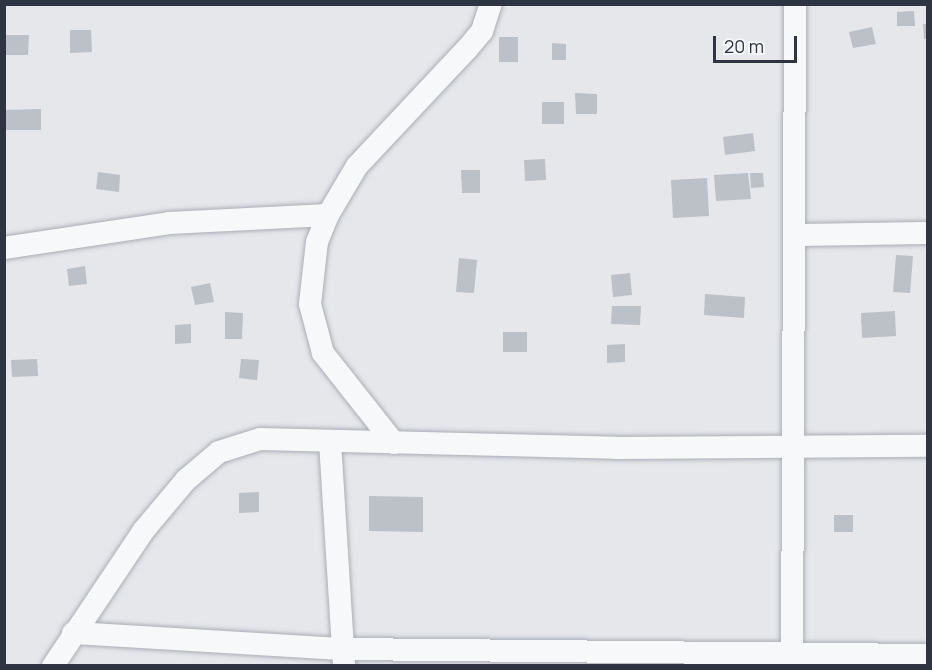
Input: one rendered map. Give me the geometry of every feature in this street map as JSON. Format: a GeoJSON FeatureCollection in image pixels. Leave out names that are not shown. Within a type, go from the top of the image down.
{"type":"FeatureCollection","features":[{"type":"Feature","properties":{"kind":"street"},"geometry":{"type":"LineString","coordinates":[[394,443],[323,353],[314,332],[311,274],[317,242],[328,215],[374,146],[482,31],[491,4]]}},
{"type":"Feature","properties":{"kind":"street"},"geometry":{"type":"LineString","coordinates":[[792,661],[796,447],[795,4]]}},
{"type":"Feature","properties":{"kind":"street"},"geometry":{"type":"LineString","coordinates":[[4,248],[169,224],[328,215]]}},
{"type":"Feature","properties":{"kind":"street"},"geometry":{"type":"LineString","coordinates":[[795,235],[927,233]]}},
{"type":"Feature","properties":{"kind":"street"},"geometry":{"type":"LineString","coordinates":[[53,666],[144,530],[186,480],[219,452],[260,439],[394,443],[927,446]]}},
{"type":"Feature","properties":{"kind":"street"},"geometry":{"type":"LineString","coordinates":[[330,442],[344,657]]}},
{"type":"Feature","properties":{"kind":"street"},"geometry":{"type":"LineString","coordinates":[[74,633],[344,657],[792,661],[927,655]]}},
{"type":"Feature","properties":{"kind":"building"},"geometry":{"type":"Polygon","coordinates":[[[914,11],[915,26],[897,26],[897,12],[914,11]]]}},
{"type":"Feature","properties":{"kind":"building"},"geometry":{"type":"Polygon","coordinates":[[[923,24],[928,24],[928,39],[924,39],[923,24]]]}},
{"type":"Feature","properties":{"kind":"building"},"geometry":{"type":"Polygon","coordinates":[[[872,27],[876,44],[853,48],[849,32],[872,27]]]}},
{"type":"Feature","properties":{"kind":"building"},"geometry":{"type":"Polygon","coordinates":[[[70,30],[91,30],[92,52],[70,53],[70,30]]]}},
{"type":"Feature","properties":{"kind":"building"},"geometry":{"type":"Polygon","coordinates":[[[6,35],[29,35],[28,55],[5,55],[6,35]]]}},
{"type":"Feature","properties":{"kind":"building"},"geometry":{"type":"Polygon","coordinates":[[[499,37],[518,37],[518,62],[499,62],[499,37]]]}},
{"type":"Feature","properties":{"kind":"building"},"geometry":{"type":"Polygon","coordinates":[[[552,43],[566,44],[566,60],[552,60],[552,43]]]}},
{"type":"Feature","properties":{"kind":"building"},"geometry":{"type":"Polygon","coordinates":[[[575,93],[597,94],[597,114],[576,114],[575,93]]]}},
{"type":"Feature","properties":{"kind":"building"},"geometry":{"type":"Polygon","coordinates":[[[542,102],[564,102],[564,124],[542,124],[542,102]]]}},
{"type":"Feature","properties":{"kind":"building"},"geometry":{"type":"Polygon","coordinates":[[[41,109],[41,130],[4,130],[4,110],[41,109]]]}},
{"type":"Feature","properties":{"kind":"building"},"geometry":{"type":"Polygon","coordinates":[[[753,133],[755,151],[725,155],[723,137],[753,133]]]}},
{"type":"Feature","properties":{"kind":"building"},"geometry":{"type":"Polygon","coordinates":[[[545,159],[546,180],[525,181],[524,160],[545,159]]]}},
{"type":"Feature","properties":{"kind":"building"},"geometry":{"type":"Polygon","coordinates":[[[461,170],[480,170],[480,193],[462,193],[461,170]]]}},
{"type":"Feature","properties":{"kind":"building"},"geometry":{"type":"Polygon","coordinates":[[[98,172],[120,175],[119,192],[96,189],[98,172]]]}},
{"type":"Feature","properties":{"kind":"building"},"geometry":{"type":"Polygon","coordinates":[[[748,173],[751,199],[716,201],[714,175],[748,173]]]}},
{"type":"Feature","properties":{"kind":"building"},"geometry":{"type":"Polygon","coordinates":[[[750,173],[763,173],[764,187],[751,188],[750,173]]]}},
{"type":"Feature","properties":{"kind":"building"},"geometry":{"type":"Polygon","coordinates":[[[707,178],[709,216],[673,218],[671,180],[707,178]]]}},
{"type":"Feature","properties":{"kind":"building"},"geometry":{"type":"Polygon","coordinates":[[[896,255],[913,256],[910,293],[893,292],[896,255]]]}},
{"type":"Feature","properties":{"kind":"building"},"geometry":{"type":"Polygon","coordinates":[[[459,258],[477,260],[474,293],[456,292],[459,258]]]}},
{"type":"Feature","properties":{"kind":"building"},"geometry":{"type":"Polygon","coordinates":[[[85,266],[87,284],[69,286],[67,269],[85,266]]]}},
{"type":"Feature","properties":{"kind":"building"},"geometry":{"type":"Polygon","coordinates":[[[630,273],[632,295],[613,297],[611,275],[630,273]]]}},
{"type":"Feature","properties":{"kind":"building"},"geometry":{"type":"Polygon","coordinates":[[[210,283],[214,302],[195,305],[191,287],[210,283]]]}},
{"type":"Feature","properties":{"kind":"building"},"geometry":{"type":"Polygon","coordinates":[[[705,294],[745,297],[744,318],[704,315],[705,294]]]}},
{"type":"Feature","properties":{"kind":"building"},"geometry":{"type":"Polygon","coordinates":[[[612,306],[641,306],[640,325],[611,324],[612,306]]]}},
{"type":"Feature","properties":{"kind":"building"},"geometry":{"type":"Polygon","coordinates":[[[895,311],[896,336],[862,338],[861,313],[895,311]]]}},
{"type":"Feature","properties":{"kind":"building"},"geometry":{"type":"Polygon","coordinates":[[[225,312],[243,313],[242,339],[225,339],[225,312]]]}},
{"type":"Feature","properties":{"kind":"building"},"geometry":{"type":"Polygon","coordinates":[[[191,324],[191,343],[175,344],[175,325],[191,324]]]}},
{"type":"Feature","properties":{"kind":"building"},"geometry":{"type":"Polygon","coordinates":[[[503,332],[527,332],[527,352],[503,352],[503,332]]]}},
{"type":"Feature","properties":{"kind":"building"},"geometry":{"type":"Polygon","coordinates":[[[625,344],[625,362],[607,363],[607,345],[625,344]]]}},
{"type":"Feature","properties":{"kind":"building"},"geometry":{"type":"Polygon","coordinates":[[[37,359],[38,376],[12,377],[11,360],[37,359]]]}},
{"type":"Feature","properties":{"kind":"building"},"geometry":{"type":"Polygon","coordinates":[[[241,359],[259,360],[257,380],[239,378],[241,359]]]}},
{"type":"Feature","properties":{"kind":"building"},"geometry":{"type":"Polygon","coordinates":[[[259,492],[259,512],[239,513],[239,493],[259,492]]]}},
{"type":"Feature","properties":{"kind":"building"},"geometry":{"type":"Polygon","coordinates":[[[369,496],[423,497],[423,532],[369,531],[369,496]]]}},
{"type":"Feature","properties":{"kind":"building"},"geometry":{"type":"Polygon","coordinates":[[[834,515],[853,515],[853,532],[834,532],[834,515]]]}}]}
